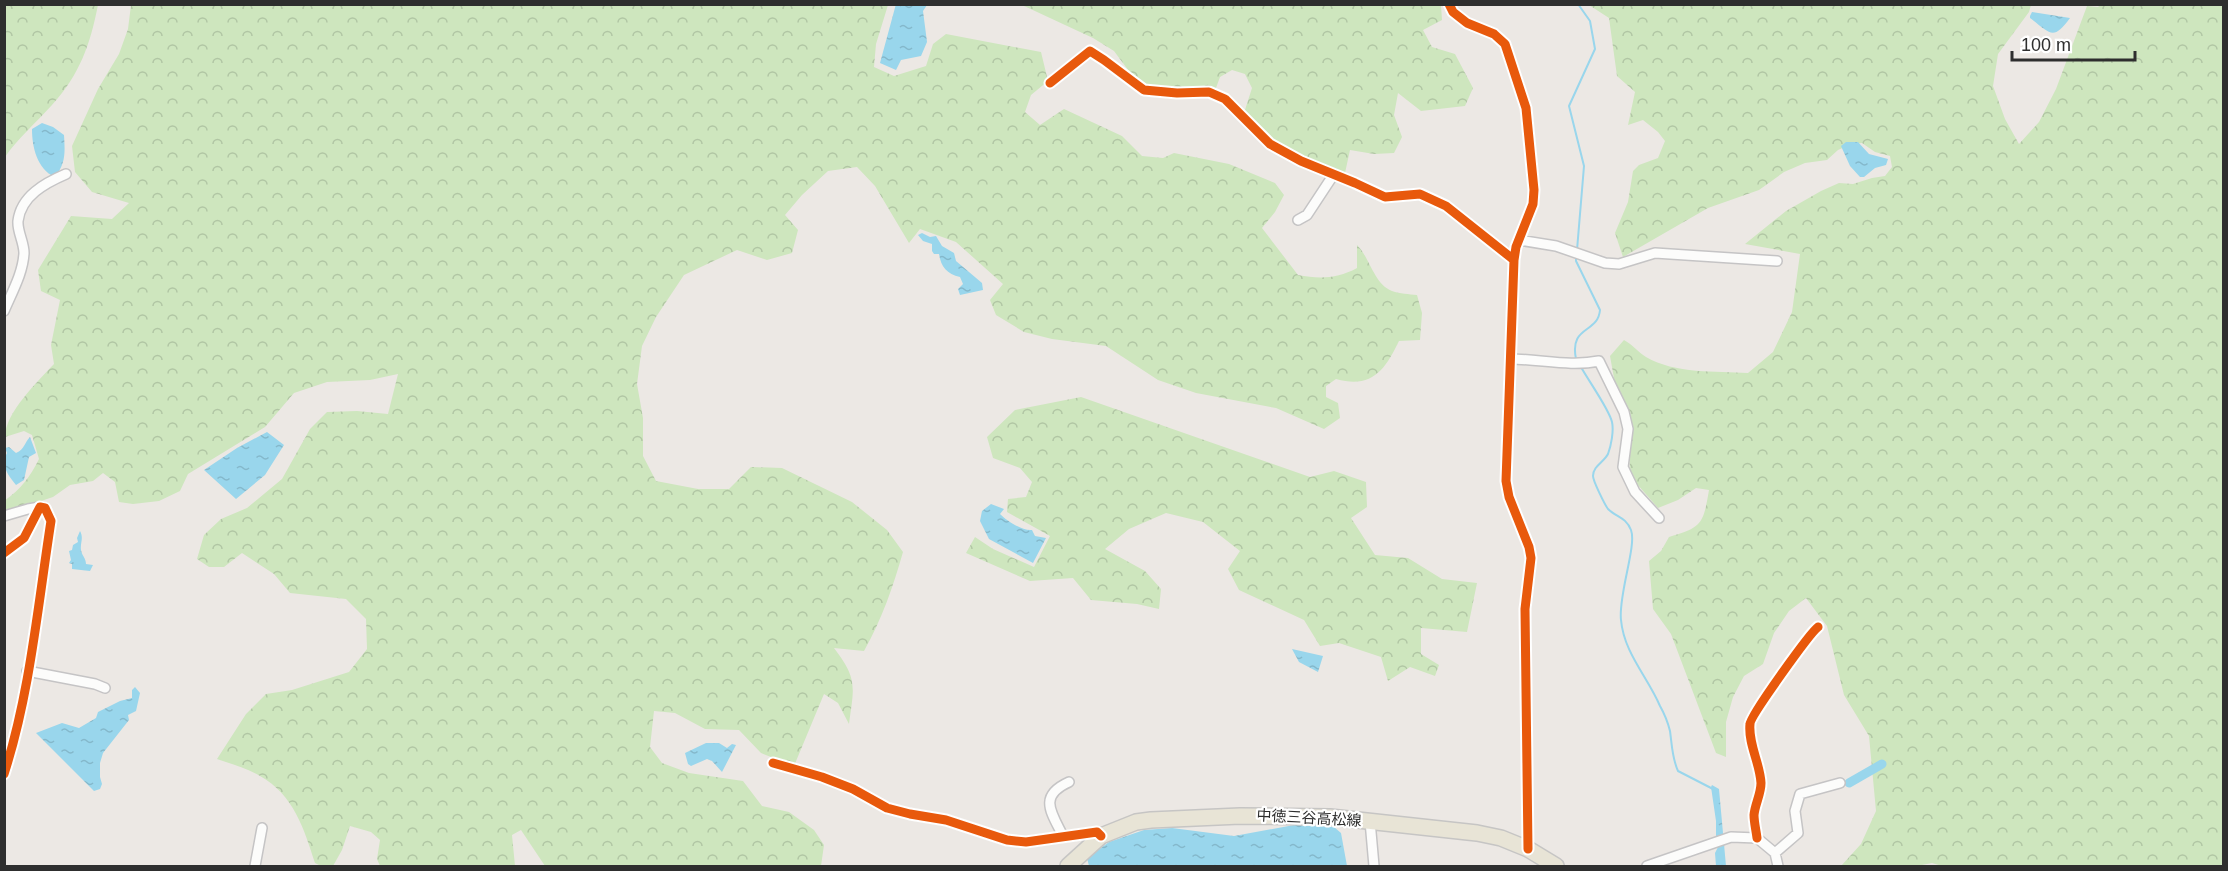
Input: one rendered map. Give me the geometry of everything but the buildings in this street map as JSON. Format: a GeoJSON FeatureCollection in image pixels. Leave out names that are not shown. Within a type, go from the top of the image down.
{"type":"FeatureCollection","features":[{"type":"Feature","properties":{"kind":"main road","name":"中徳三谷高松線"},"geometry":{"type":"LineString","coordinates":[[1068,867],[1101,836],[1137,822],[1186,817],[1300,816],[1477,833],[1501,838],[1528,849],[1556,867]]}},
{"type":"Feature","properties":{"kind":"street"},"geometry":{"type":"LineString","coordinates":[[1449,4],[1453,12],[1467,23],[1494,34],[1505,44],[1526,108],[1534,190],[1528,219],[1514,260],[1506,480],[1510,503],[1521,523],[1530,547],[1531,558],[1525,609],[1528,849]]}},
{"type":"Feature","properties":{"kind":"street"},"geometry":{"type":"LineString","coordinates":[[1050,82],[1089,51],[1144,90],[1178,93],[1209,92],[1225,99],[1270,144],[1300,161],[1385,197],[1420,194],[1446,206],[1514,260]]}},
{"type":"Feature","properties":{"kind":"street"},"geometry":{"type":"LineString","coordinates":[[4,311],[22,265],[23,241],[18,223],[20,214],[35,191],[49,181],[66,174]]}},
{"type":"Feature","properties":{"kind":"street"},"geometry":{"type":"LineString","coordinates":[[1298,220],[1307,215],[1334,174]]}},
{"type":"Feature","properties":{"kind":"street"},"geometry":{"type":"LineString","coordinates":[[1519,240],[1578,252],[1605,262],[1619,264],[1655,253],[1778,261]]}},
{"type":"Feature","properties":{"kind":"street"},"geometry":{"type":"LineString","coordinates":[[1510,359],[1580,364],[1599,361],[1624,412],[1628,429],[1623,467],[1635,492],[1659,518]]}},
{"type":"Feature","properties":{"kind":"street"},"geometry":{"type":"LineString","coordinates":[[4,516],[40,507],[45,508],[51,521],[14,743],[4,774]]}},
{"type":"Feature","properties":{"kind":"street"},"geometry":{"type":"LineString","coordinates":[[4,554],[24,538],[40,507]]}},
{"type":"Feature","properties":{"kind":"street"},"geometry":{"type":"LineString","coordinates":[[1757,838],[1754,816],[1761,783],[1749,722],[1784,670],[1799,653],[1812,631],[1818,627]]}},
{"type":"Feature","properties":{"kind":"street"},"geometry":{"type":"LineString","coordinates":[[27,671],[105,687]]}},
{"type":"Feature","properties":{"kind":"street"},"geometry":{"type":"LineString","coordinates":[[773,763],[822,777],[853,789],[887,808],[946,820],[1007,840],[1026,842],[1097,832],[1101,836]]}},
{"type":"Feature","properties":{"kind":"street"},"geometry":{"type":"LineString","coordinates":[[1063,836],[1049,808],[1049,802],[1060,786],[1069,782]]}},
{"type":"Feature","properties":{"kind":"street"},"geometry":{"type":"LineString","coordinates":[[1775,853],[1798,833],[1795,811],[1800,794],[1840,783]]}},
{"type":"Feature","properties":{"kind":"street"},"geometry":{"type":"LineString","coordinates":[[1370,821],[1374,867]]}},
{"type":"Feature","properties":{"kind":"street"},"geometry":{"type":"LineString","coordinates":[[255,867],[262,828]]}},
{"type":"Feature","properties":{"kind":"street"},"geometry":{"type":"LineString","coordinates":[[1647,867],[1731,837],[1757,838],[1775,853],[1778,867]]}},
{"type":"Feature","properties":{"kind":"green space"},"geometry":{"type":"Polygon","coordinates":[[[5,4],[98,5],[87,46],[70,82],[5,157],[5,4]]]}},
{"type":"Feature","properties":{"kind":"green space"},"geometry":{"type":"Polygon","coordinates":[[[2101,4],[2223,5],[2223,866],[1942,866],[1932,863],[1917,866],[1841,866],[1861,844],[1876,811],[1869,736],[1844,695],[1827,626],[1806,598],[1789,611],[1774,633],[1763,664],[1744,676],[1733,697],[1726,722],[1726,757],[1716,753],[1671,634],[1653,609],[1649,561],[1661,551],[1669,537],[1695,527],[1699,523],[1705,511],[1709,490],[1696,488],[1678,500],[1658,508],[1630,476],[1629,437],[1617,395],[1610,356],[1624,340],[1646,357],[1670,366],[1696,371],[1748,373],[1773,352],[1792,312],[1800,254],[1745,244],[1786,211],[1821,191],[1839,183],[1853,184],[1885,176],[1892,167],[1890,156],[1875,152],[1862,143],[1851,144],[1838,150],[1827,160],[1805,163],[1784,172],[1759,190],[1708,208],[1623,257],[1615,233],[1628,202],[1633,171],[1639,165],[1658,158],[1665,141],[1643,120],[1628,125],[1635,92],[1617,76],[1609,18],[1589,5],[2031,5],[2029,12],[1998,54],[1993,86],[2005,119],[2019,144],[2039,122],[2056,89],[2087,6],[2098,7],[2101,4]]]}},
{"type":"Feature","properties":{"kind":"green space"},"geometry":{"type":"Polygon","coordinates":[[[131,5],[888,5],[876,44],[874,67],[894,76],[926,66],[933,44],[946,34],[1041,52],[1048,81],[1031,95],[1025,112],[1040,125],[1064,109],[1122,136],[1142,156],[1163,158],[1174,153],[1229,164],[1275,183],[1284,195],[1275,212],[1262,228],[1298,275],[1328,277],[1357,268],[1357,245],[1376,277],[1386,288],[1398,293],[1417,295],[1422,313],[1420,340],[1399,341],[1388,361],[1376,375],[1368,379],[1348,381],[1336,379],[1326,386],[1326,397],[1338,403],[1340,418],[1324,429],[1276,408],[1196,393],[1158,380],[1106,346],[1052,339],[1024,332],[996,315],[990,300],[1003,284],[956,242],[920,229],[909,243],[875,186],[857,167],[828,171],[802,195],[785,215],[798,230],[792,253],[767,260],[737,250],[684,275],[656,317],[642,346],[637,384],[643,418],[643,456],[656,481],[698,489],[729,489],[751,467],[782,468],[852,502],[887,530],[903,552],[886,603],[864,651],[834,648],[851,676],[853,692],[849,724],[838,703],[824,694],[794,766],[761,753],[739,730],[705,729],[675,713],[654,711],[650,747],[662,763],[689,773],[743,781],[762,806],[789,812],[814,830],[824,845],[821,866],[545,866],[521,830],[512,835],[515,866],[380,866],[377,859],[380,840],[371,832],[350,826],[342,850],[333,866],[321,866],[315,863],[302,826],[281,793],[255,773],[217,759],[246,714],[266,694],[292,690],[349,672],[367,649],[366,619],[346,599],[290,593],[274,574],[242,553],[224,567],[209,567],[197,559],[204,535],[221,519],[247,508],[282,479],[310,429],[327,412],[357,411],[388,414],[398,374],[370,380],[327,382],[294,393],[265,427],[188,474],[180,491],[159,501],[133,504],[119,502],[115,482],[103,473],[93,481],[70,485],[53,497],[5,513],[4,501],[24,482],[39,459],[32,435],[24,431],[5,437],[6,428],[16,408],[54,364],[51,345],[60,300],[41,291],[38,270],[71,216],[112,219],[129,203],[92,192],[75,172],[72,146],[98,89],[119,54],[128,29],[131,5]]]}},
{"type":"Feature","properties":{"kind":"green space"},"geometry":{"type":"Polygon","coordinates":[[[1022,5],[1441,5],[1442,20],[1423,30],[1432,47],[1455,54],[1473,88],[1465,106],[1421,111],[1398,93],[1394,115],[1402,137],[1394,153],[1374,154],[1350,150],[1345,173],[1304,158],[1274,139],[1244,113],[1252,88],[1245,74],[1232,70],[1220,77],[1216,88],[1140,86],[1114,51],[1093,38],[1022,5]]]}},
{"type":"Feature","properties":{"kind":"green space"},"geometry":{"type":"Polygon","coordinates":[[[1081,397],[1310,477],[1334,471],[1366,482],[1367,507],[1351,518],[1375,555],[1408,558],[1442,579],[1477,583],[1467,632],[1421,628],[1421,654],[1439,665],[1435,676],[1410,667],[1388,681],[1381,657],[1339,643],[1320,646],[1304,620],[1239,590],[1228,569],[1240,551],[1203,522],[1166,513],[1129,529],[1105,549],[1145,571],[1161,589],[1159,609],[1137,604],[1091,600],[1073,578],[1030,581],[966,553],[975,537],[993,549],[1034,567],[1050,536],[1007,512],[1008,499],[1026,497],[1032,482],[1020,468],[993,458],[987,437],[1015,410],[1081,397]]]}},
{"type":"Feature","properties":{"kind":"water"},"geometry":{"type":"Polygon","coordinates":[[[896,4],[927,5],[923,11],[927,42],[921,56],[901,60],[896,70],[880,63],[896,4]]]}},
{"type":"Feature","properties":{"kind":"water"},"geometry":{"type":"Polygon","coordinates":[[[2032,12],[2070,18],[2060,30],[2052,33],[2030,18],[2032,12]]]}},
{"type":"Feature","properties":{"kind":"water"},"geometry":{"type":"Polygon","coordinates":[[[42,123],[64,135],[64,157],[55,177],[40,163],[33,143],[32,129],[42,123]]]}},
{"type":"Feature","properties":{"kind":"water"},"geometry":{"type":"Polygon","coordinates":[[[1846,142],[1858,142],[1869,154],[1888,159],[1886,165],[1875,168],[1864,177],[1860,177],[1850,166],[1841,146],[1846,142]]]}},
{"type":"Feature","properties":{"kind":"water"},"geometry":{"type":"Polygon","coordinates":[[[922,233],[930,237],[936,236],[942,246],[954,253],[956,261],[982,283],[983,290],[960,295],[958,289],[963,284],[960,277],[945,269],[939,254],[934,254],[932,251],[932,244],[923,241],[918,235],[922,233]]]}},
{"type":"Feature","properties":{"kind":"water"},"geometry":{"type":"Polygon","coordinates":[[[267,432],[284,445],[265,475],[236,499],[204,470],[267,432]]]}},
{"type":"Feature","properties":{"kind":"water"},"geometry":{"type":"Polygon","coordinates":[[[30,437],[36,453],[29,457],[24,480],[16,485],[5,466],[7,453],[5,448],[9,447],[16,453],[23,448],[30,437]]]}},
{"type":"Feature","properties":{"kind":"water"},"geometry":{"type":"Polygon","coordinates":[[[991,504],[1004,509],[1000,514],[1019,527],[1032,530],[1035,536],[1046,538],[1033,563],[989,539],[980,521],[982,511],[991,504]]]}},
{"type":"Feature","properties":{"kind":"water"},"geometry":{"type":"Polygon","coordinates":[[[80,531],[81,550],[86,564],[93,565],[90,571],[72,569],[72,564],[69,563],[71,560],[69,551],[78,542],[80,531]]]}},
{"type":"Feature","properties":{"kind":"water"},"geometry":{"type":"Polygon","coordinates":[[[1292,649],[1323,656],[1318,672],[1299,662],[1292,649]]]}},
{"type":"Feature","properties":{"kind":"water"},"geometry":{"type":"Polygon","coordinates":[[[135,687],[140,693],[136,711],[128,715],[129,720],[103,753],[100,763],[102,784],[100,789],[94,791],[36,733],[62,723],[79,728],[96,718],[98,712],[132,698],[132,690],[135,687]]]}},
{"type":"Feature","properties":{"kind":"water"},"geometry":{"type":"Polygon","coordinates":[[[706,743],[719,743],[727,748],[732,744],[736,745],[722,772],[707,759],[691,766],[688,764],[685,753],[706,743]]]}},
{"type":"Feature","properties":{"kind":"water"},"geometry":{"type":"Polygon","coordinates":[[[1712,785],[1719,789],[1726,866],[1716,866],[1715,853],[1718,847],[1712,785]]]}},
{"type":"Feature","properties":{"kind":"water"},"geometry":{"type":"Polygon","coordinates":[[[1294,825],[1334,827],[1341,833],[1347,866],[1089,866],[1087,858],[1109,842],[1144,830],[1172,828],[1234,836],[1294,825]]]}},
{"type":"Feature","properties":{"kind":"waterway"},"geometry":{"type":"LineString","coordinates":[[1577,250],[1584,166],[1569,106],[1595,49],[1590,21],[1578,4]]}},
{"type":"Feature","properties":{"kind":"waterway"},"geometry":{"type":"LineString","coordinates":[[1576,255],[1576,261],[1600,310],[1598,318],[1577,340],[1576,359]]}},
{"type":"Feature","properties":{"kind":"waterway"},"geometry":{"type":"LineString","coordinates":[[1581,367],[1607,410],[1613,426],[1608,454],[1595,469],[1593,476],[1608,509],[1624,520],[1631,530],[1632,547],[1621,610],[1623,632],[1631,654],[1666,718],[1678,771],[1713,789]]}},
{"type":"Feature","properties":{"kind":"waterway"},"geometry":{"type":"LineString","coordinates":[[1849,783],[1882,764]]}},
{"type":"Feature","properties":{"kind":"cycle path"},"geometry":{"type":"LineString","coordinates":[[1449,4],[1453,12],[1467,23],[1494,34],[1505,44],[1526,108],[1534,190],[1533,204],[1516,247],[1514,260],[1506,481],[1509,497],[1529,547],[1531,558],[1525,609],[1528,849]]}},
{"type":"Feature","properties":{"kind":"cycle path"},"geometry":{"type":"LineString","coordinates":[[1050,83],[1090,51],[1144,90],[1177,93],[1209,92],[1225,99],[1270,144],[1301,161],[1385,197],[1420,194],[1446,206],[1514,260]]}},
{"type":"Feature","properties":{"kind":"cycle path"},"geometry":{"type":"LineString","coordinates":[[4,553],[24,538],[40,507],[45,508],[51,521],[32,649],[13,744],[4,774]]}},
{"type":"Feature","properties":{"kind":"cycle path"},"geometry":{"type":"LineString","coordinates":[[1757,838],[1754,815],[1761,783],[1750,724],[1781,675],[1818,627]]}},
{"type":"Feature","properties":{"kind":"cycle path"},"geometry":{"type":"LineString","coordinates":[[773,763],[822,777],[853,789],[887,808],[946,820],[1007,840],[1026,842],[1097,832],[1101,836]]}}]}
